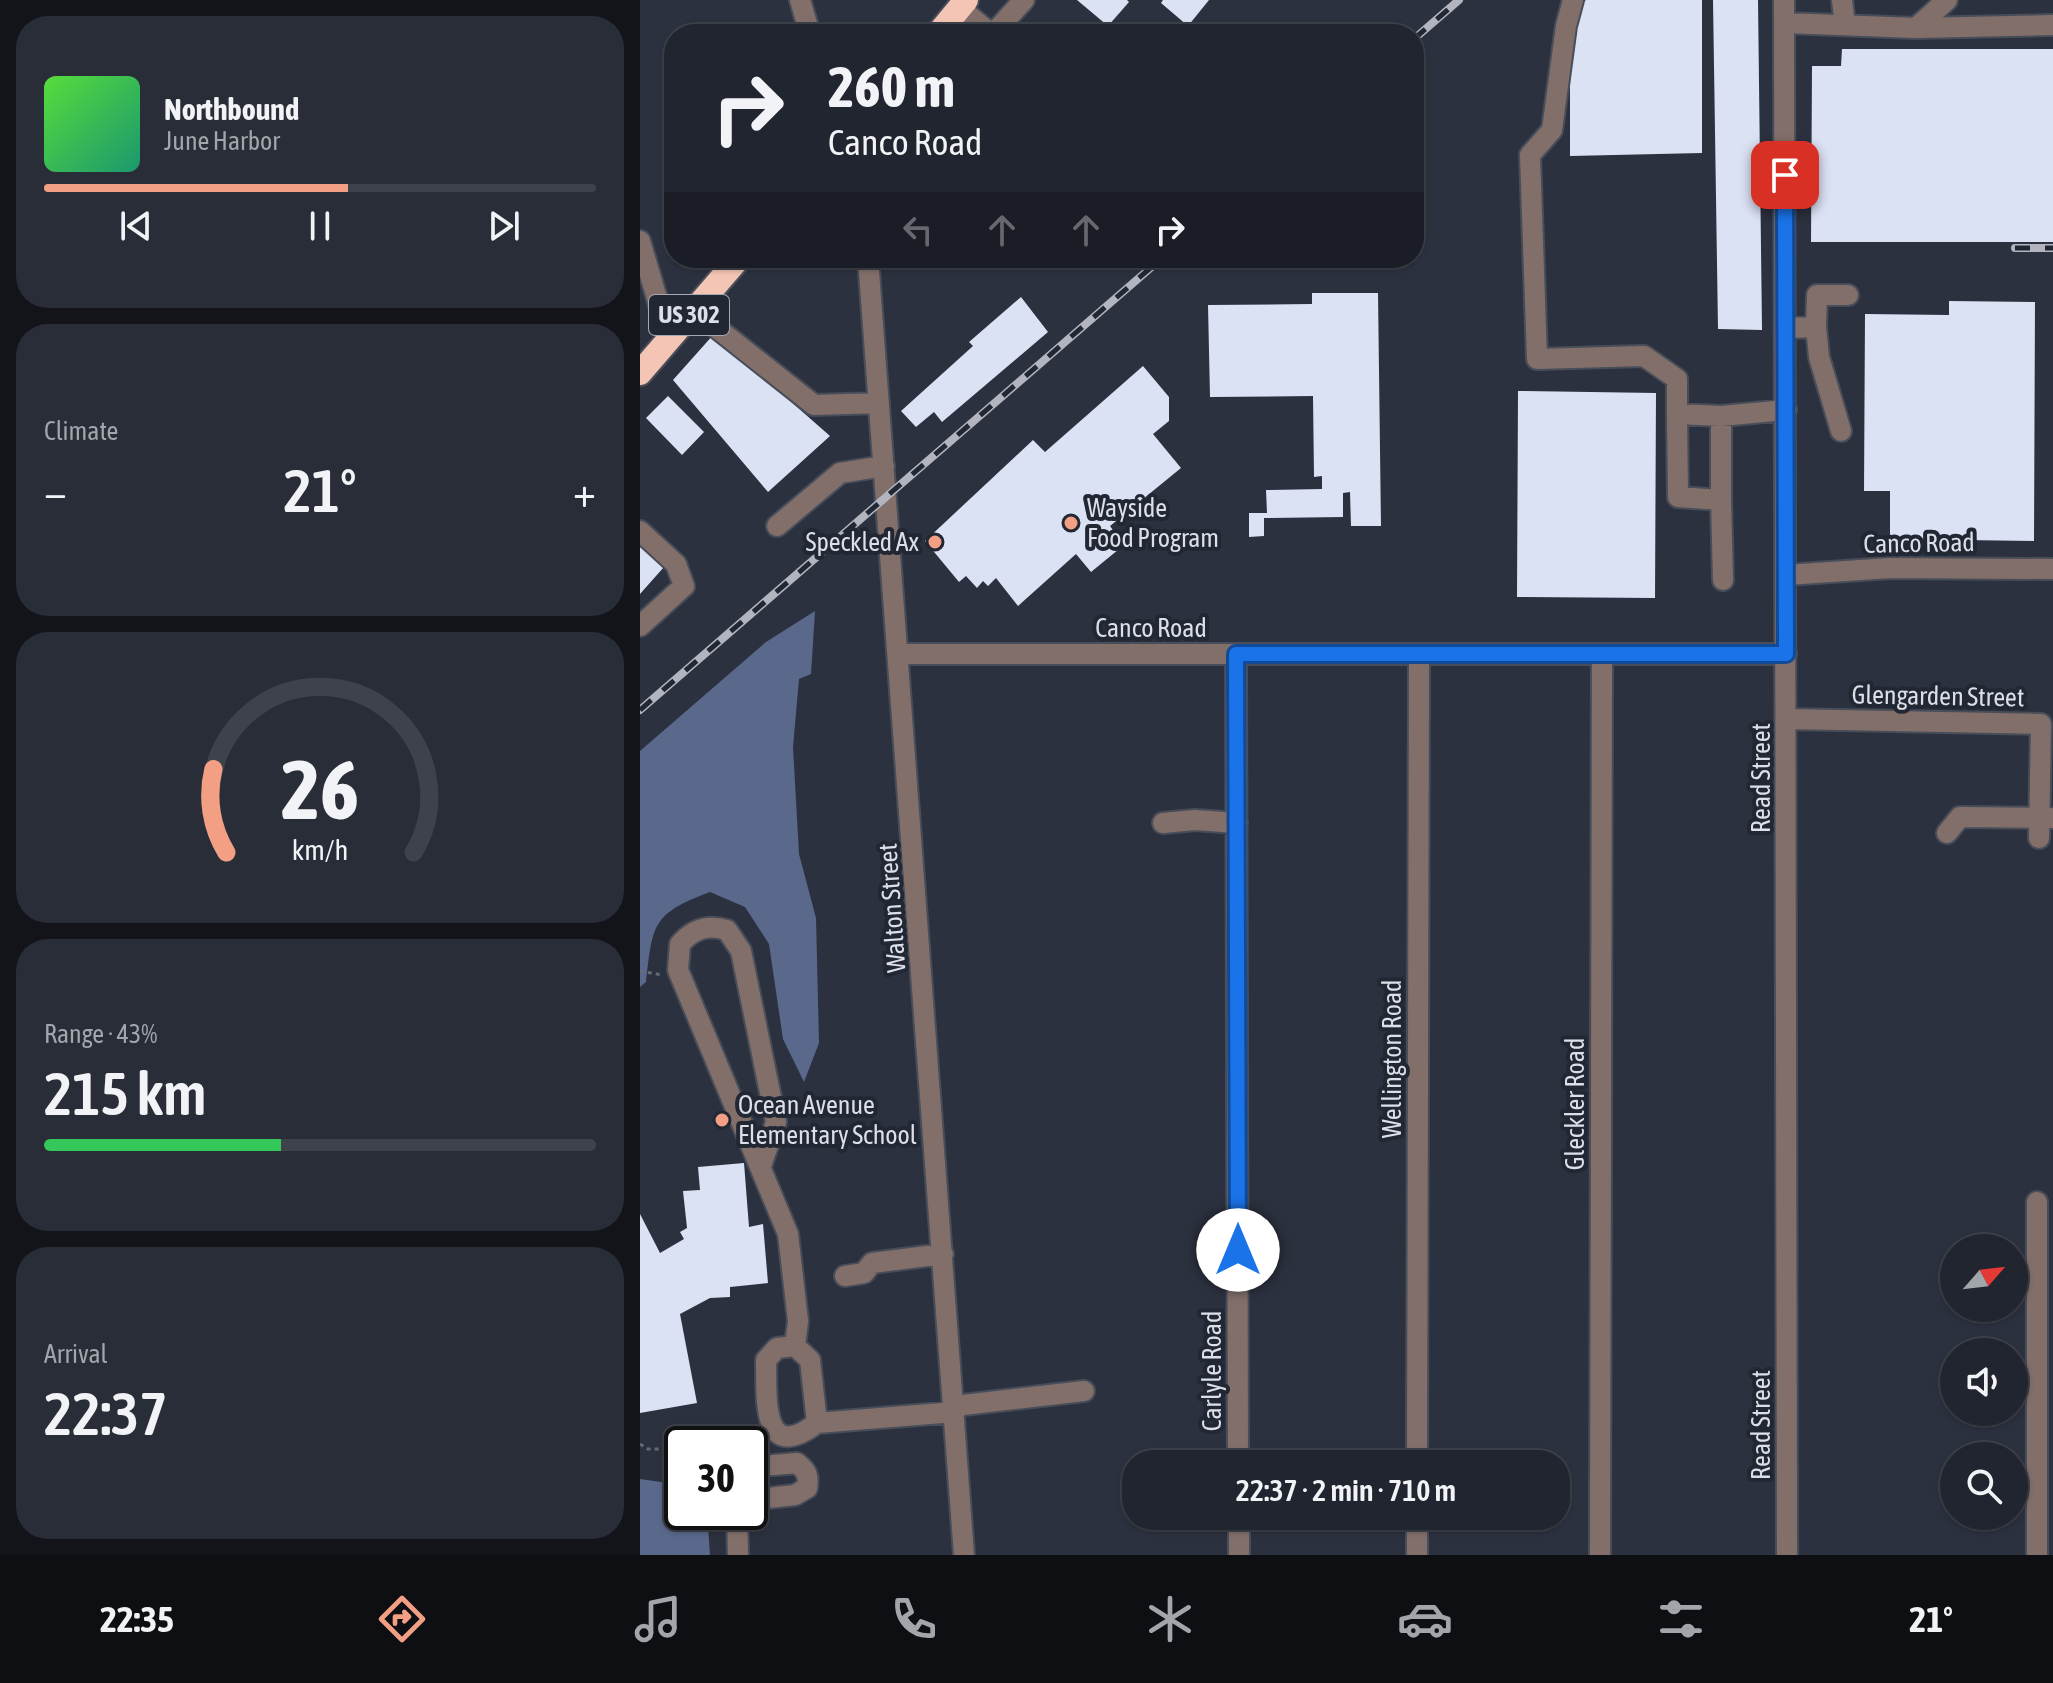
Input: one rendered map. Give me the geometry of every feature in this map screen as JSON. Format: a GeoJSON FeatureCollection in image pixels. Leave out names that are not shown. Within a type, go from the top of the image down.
{"type":"FeatureCollection","features":[{"type":"Feature","properties":{"kind":"highway"},"geometry":{"type":"LineString","coordinates":[[950,24],[963,4]]}},
{"type":"Feature","properties":{"kind":"highway","name":"US 302"},"geometry":{"type":"LineString","coordinates":[[640,373],[730,268]]}},
{"type":"Feature","properties":{"kind":"street"},"geometry":{"type":"LineString","coordinates":[[800,0],[807,24]]}},
{"type":"Feature","properties":{"kind":"street"},"geometry":{"type":"LineString","coordinates":[[1001,24],[1024,0]]}},
{"type":"Feature","properties":{"kind":"street"},"geometry":{"type":"LineString","coordinates":[[1573,0],[1566,26],[1552,130],[1530,155],[1537,359],[1644,356],[1677,379],[1678,497],[1721,500]]}},
{"type":"Feature","properties":{"kind":"street","name":"Read Street"},"geometry":{"type":"LineString","coordinates":[[1784,0],[1787,1555]]}},
{"type":"Feature","properties":{"kind":"street"},"geometry":{"type":"LineString","coordinates":[[1842,0],[1845,25]]}},
{"type":"Feature","properties":{"kind":"street"},"geometry":{"type":"LineString","coordinates":[[1916,28],[1947,0]]}},
{"type":"Feature","properties":{"kind":"street"},"geometry":{"type":"LineString","coordinates":[[963,4],[982,24]]}},
{"type":"Feature","properties":{"kind":"street"},"geometry":{"type":"LineString","coordinates":[[1785,23],[1916,28],[2053,25]]}},
{"type":"Feature","properties":{"kind":"street"},"geometry":{"type":"LineString","coordinates":[[640,241],[669,339]]}},
{"type":"Feature","properties":{"kind":"street","name":"Walton Street"},"geometry":{"type":"LineString","coordinates":[[869,268],[900,654],[964,1555]]}},
{"type":"Feature","properties":{"kind":"street"},"geometry":{"type":"LineString","coordinates":[[1841,431],[1819,357],[1817,295],[1848,295]]}},
{"type":"Feature","properties":{"kind":"street"},"geometry":{"type":"LineString","coordinates":[[694,310],[814,405],[879,403]]}},
{"type":"Feature","properties":{"kind":"street"},"geometry":{"type":"LineString","coordinates":[[1786,328],[1816,327]]}},
{"type":"Feature","properties":{"kind":"street"},"geometry":{"type":"LineString","coordinates":[[1677,414],[1721,416],[1786,410]]}},
{"type":"Feature","properties":{"kind":"street"},"geometry":{"type":"LineString","coordinates":[[1721,416],[1723,580]]}},
{"type":"Feature","properties":{"kind":"street"},"geometry":{"type":"LineString","coordinates":[[777,526],[840,473],[884,466]]}},
{"type":"Feature","properties":{"kind":"street"},"geometry":{"type":"LineString","coordinates":[[640,531],[676,564],[684,586],[640,626]]}},
{"type":"Feature","properties":{"kind":"street","name":"Canco Road"},"geometry":{"type":"LineString","coordinates":[[1786,575],[1890,568],[2053,569]]}},
{"type":"Feature","properties":{"kind":"street","name":"Canco Road"},"geometry":{"type":"LineString","coordinates":[[900,654],[1786,654]]}},
{"type":"Feature","properties":{"kind":"street","name":"Carlyle Road"},"geometry":{"type":"LineString","coordinates":[[1236,654],[1238,1450]]}},
{"type":"Feature","properties":{"kind":"street","name":"Wellington Road"},"geometry":{"type":"LineString","coordinates":[[1417,1450],[1419,654]]}},
{"type":"Feature","properties":{"kind":"street","name":"Gleckler Road"},"geometry":{"type":"LineString","coordinates":[[1600,1555],[1602,654]]}},
{"type":"Feature","properties":{"kind":"street","name":"Glengarden Street"},"geometry":{"type":"LineString","coordinates":[[1787,719],[2041,724],[2044,825]]}},
{"type":"Feature","properties":{"kind":"street"},"geometry":{"type":"LineString","coordinates":[[1947,833],[1960,817],[2044,825]]}},
{"type":"Feature","properties":{"kind":"street"},"geometry":{"type":"LineString","coordinates":[[1163,823],[1195,820],[1237,823]]}},
{"type":"Feature","properties":{"kind":"street"},"geometry":{"type":"LineString","coordinates":[[761,1166],[776,1122],[741,951],[727,930],[714,926],[700,928],[680,944],[678,970],[788,1234],[798,1321],[795,1346]]}},
{"type":"Feature","properties":{"kind":"street"},"geometry":{"type":"LineString","coordinates":[[2037,1202],[2037,1555]]}},
{"type":"Feature","properties":{"kind":"street"},"geometry":{"type":"LineString","coordinates":[[845,1276],[864,1273],[872,1263],[943,1254]]}},
{"type":"Feature","properties":{"kind":"street"},"geometry":{"type":"LineString","coordinates":[[817,1423],[810,1360],[795,1346],[777,1348],[766,1360],[769,1423],[775,1432],[784,1435],[801,1435],[817,1423],[954,1409],[1084,1391]]}},
{"type":"Feature","properties":{"kind":"street"},"geometry":{"type":"LineString","coordinates":[[768,1465],[797,1463],[806,1470],[809,1478],[807,1488],[795,1495],[768,1498]]}},
{"type":"Feature","properties":{"kind":"street"},"geometry":{"type":"LineString","coordinates":[[737,1530],[738,1555]]}},
{"type":"Feature","properties":{"kind":"street"},"geometry":{"type":"LineString","coordinates":[[1239,1530],[1239,1555]]}},
{"type":"Feature","properties":{"kind":"street"},"geometry":{"type":"LineString","coordinates":[[1417,1530],[1417,1555]]}},
{"type":"Feature","properties":{"kind":"path"},"geometry":{"type":"LineString","coordinates":[[640,971],[664,975]]}},
{"type":"Feature","properties":{"kind":"path"},"geometry":{"type":"LineString","coordinates":[[640,1444],[648,1449],[664,1449]]}},
{"type":"Feature","properties":{"kind":"shaded area"},"geometry":{"type":"Polygon","coordinates":[[[815,611],[811,674],[799,679],[793,747],[799,854],[816,918],[819,1043],[804,1082],[783,1039],[769,944],[745,907],[710,892],[676,907],[658,924],[646,982],[640,987],[640,751],[766,642],[815,611]]]}},
{"type":"Feature","properties":{"kind":"shaded area"},"geometry":{"type":"Polygon","coordinates":[[[640,1479],[664,1482],[664,1530],[708,1530],[710,1555],[640,1555],[640,1479]]]}},
{"type":"Feature","properties":{"kind":"building"},"geometry":{"type":"Polygon","coordinates":[[[1077,0],[1127,0],[1129,2],[1110,24],[1106,24],[1077,0]]]}},
{"type":"Feature","properties":{"kind":"building"},"geometry":{"type":"Polygon","coordinates":[[[1163,0],[1209,0],[1190,24],[1161,3],[1163,0]]]}},
{"type":"Feature","properties":{"kind":"building"},"geometry":{"type":"Polygon","coordinates":[[[1586,0],[1702,0],[1702,153],[1570,156],[1573,10],[1586,0]]]}},
{"type":"Feature","properties":{"kind":"building"},"geometry":{"type":"Polygon","coordinates":[[[1713,0],[1758,0],[1762,330],[1718,329],[1713,0]]]}},
{"type":"Feature","properties":{"kind":"building"},"geometry":{"type":"Polygon","coordinates":[[[1842,49],[2053,49],[2053,242],[1811,242],[1812,66],[1841,66],[1842,49]]]}},
{"type":"Feature","properties":{"kind":"building"},"geometry":{"type":"Polygon","coordinates":[[[1312,293],[1378,293],[1381,526],[1351,526],[1350,492],[1343,493],[1343,517],[1264,518],[1264,536],[1249,537],[1249,513],[1267,513],[1266,490],[1322,489],[1322,476],[1314,477],[1313,396],[1210,397],[1208,305],[1312,304],[1312,293]]]}},
{"type":"Feature","properties":{"kind":"building"},"geometry":{"type":"Polygon","coordinates":[[[1021,297],[1048,332],[942,422],[934,412],[916,427],[901,411],[973,346],[969,342],[1021,297]]]}},
{"type":"Feature","properties":{"kind":"building"},"geometry":{"type":"Polygon","coordinates":[[[1949,301],[2035,302],[2034,541],[1890,539],[1890,491],[1864,491],[1865,314],[1949,315],[1949,301]]]}},
{"type":"Feature","properties":{"kind":"building"},"geometry":{"type":"Polygon","coordinates":[[[714,334],[830,436],[768,492],[673,380],[714,334]]]}},
{"type":"Feature","properties":{"kind":"building"},"geometry":{"type":"Polygon","coordinates":[[[1143,366],[1169,397],[1169,421],[1153,434],[1181,468],[1110,526],[1124,545],[1091,572],[1076,554],[1018,606],[996,578],[988,586],[983,581],[977,588],[966,576],[959,582],[925,541],[1033,440],[1045,452],[1143,366]]]}},
{"type":"Feature","properties":{"kind":"building"},"geometry":{"type":"Polygon","coordinates":[[[1518,391],[1656,393],[1655,598],[1517,597],[1518,391]]]}},
{"type":"Feature","properties":{"kind":"building"},"geometry":{"type":"Polygon","coordinates":[[[668,396],[704,432],[682,455],[646,418],[668,396]]]}},
{"type":"Feature","properties":{"kind":"building"},"geometry":{"type":"Polygon","coordinates":[[[640,546],[664,567],[640,594],[640,546]]]}},
{"type":"Feature","properties":{"kind":"building"},"geometry":{"type":"Polygon","coordinates":[[[744,1163],[749,1227],[763,1224],[768,1283],[730,1287],[730,1297],[710,1298],[680,1314],[697,1403],[640,1413],[640,1214],[660,1253],[684,1239],[680,1232],[687,1228],[683,1191],[700,1190],[698,1167],[744,1163]]]}},
{"type":"Feature","properties":{"kind":"railway"},"geometry":{"type":"LineString","coordinates":[[1424,30],[1459,0]]}},
{"type":"Feature","properties":{"kind":"railway"},"geometry":{"type":"LineString","coordinates":[[2015,248],[2053,248]]}},
{"type":"Feature","properties":{"kind":"railway"},"geometry":{"type":"LineString","coordinates":[[640,710],[1150,268]]}},
{"type":"Feature","properties":{"kind":"place","name":"Wayside Food Program"},"geometry":{"type":"Point","coordinates":[1071,523]}},
{"type":"Feature","properties":{"kind":"place","name":"Speckled Ax"},"geometry":{"type":"Point","coordinates":[935,542]}},
{"type":"Feature","properties":{"kind":"place","name":"Ocean Avenue Elementary School"},"geometry":{"type":"Point","coordinates":[722,1120]}},
{"type":"Feature","properties":{"kind":"route"},"geometry":{"type":"LineString","coordinates":[[1238,1250],[1236,654],[1786,654],[1785,175]]}}]}
